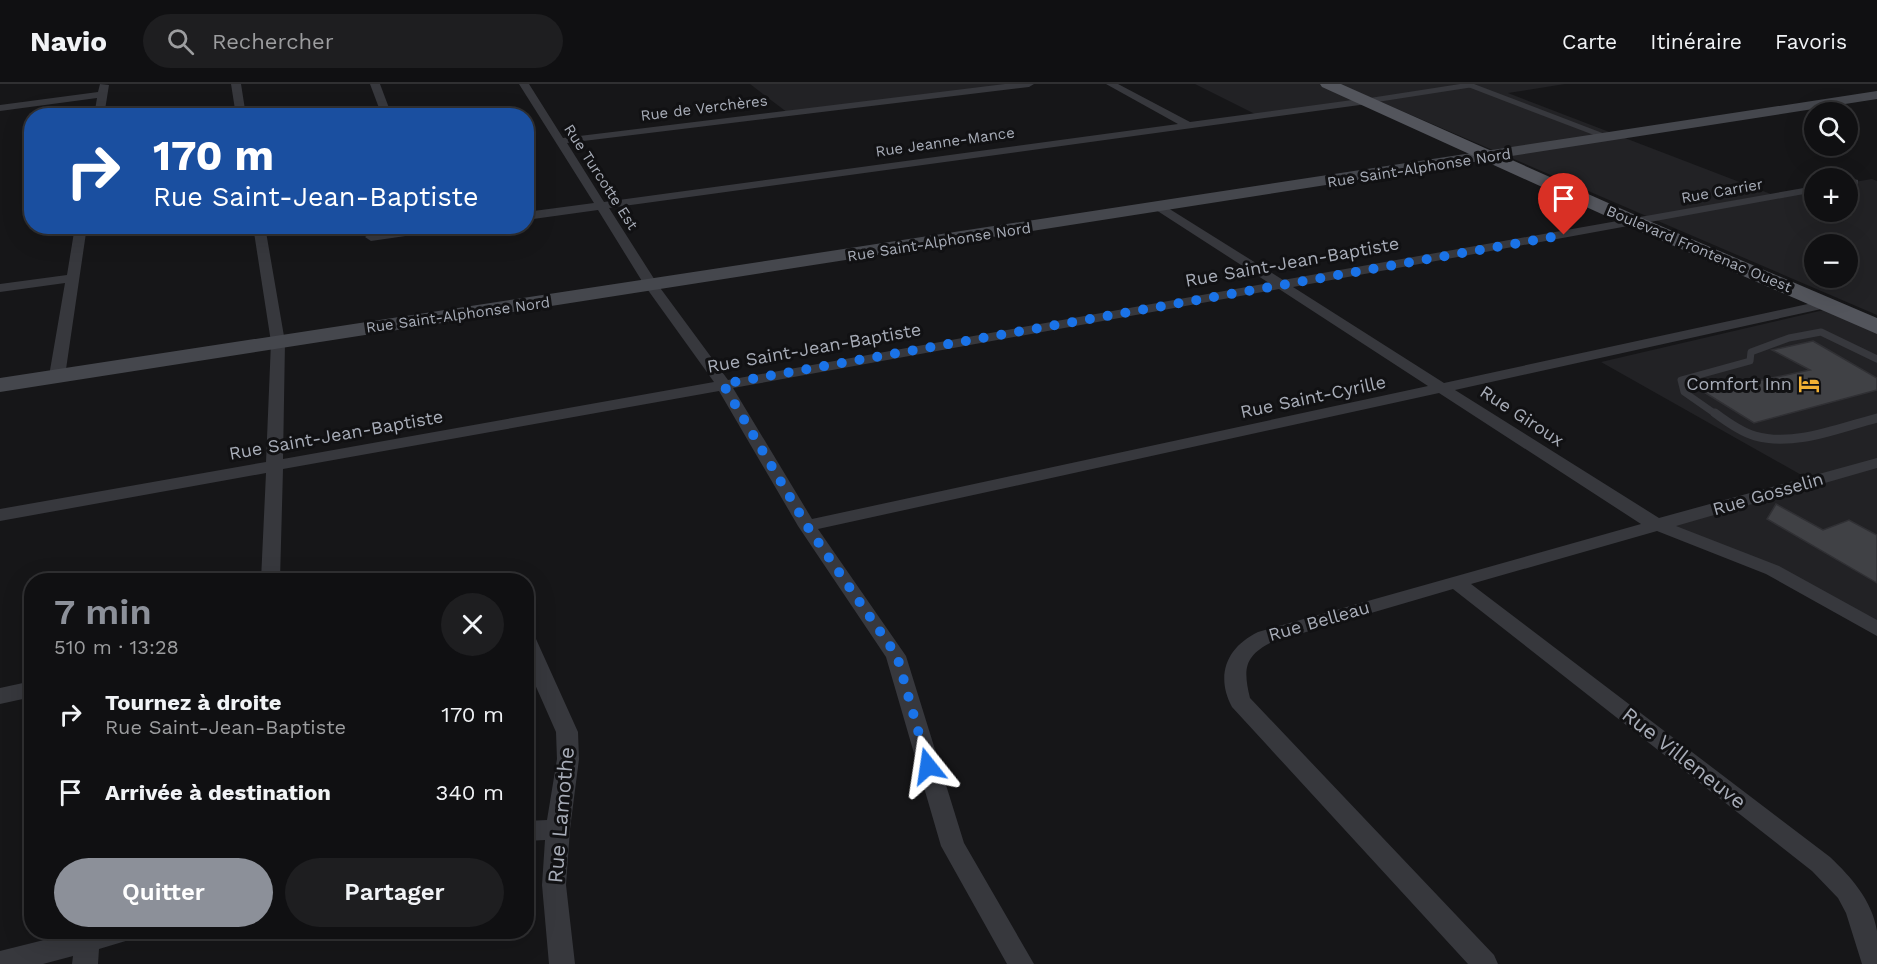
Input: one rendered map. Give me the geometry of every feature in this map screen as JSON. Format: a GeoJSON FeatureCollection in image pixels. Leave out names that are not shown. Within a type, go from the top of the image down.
{"type":"FeatureCollection","features":[{"type":"Feature","properties":{"kind":"main road","name":"Boulevard Frontenac Ouest"},"geometry":{"type":"LineString","coordinates":[[1328,84],[1488,157],[1877,327]]}},
{"type":"Feature","properties":{"kind":"main road","name":"Rue Saint-Alphonse Nord"},"geometry":{"type":"LineString","coordinates":[[0,385],[1877,96]]}},
{"type":"Feature","properties":{"kind":"street"},"geometry":{"type":"LineString","coordinates":[[236,84],[240,108]]}},
{"type":"Feature","properties":{"kind":"street"},"geometry":{"type":"LineString","coordinates":[[375,84],[384,108]]}},
{"type":"Feature","properties":{"kind":"street","name":"Rue Turcotte Est"},"geometry":{"type":"LineString","coordinates":[[527,84],[652,286],[723,384],[807,526],[897,656],[953,846],[1021,964]]}},
{"type":"Feature","properties":{"kind":"street","name":"Rue de Verchères"},"geometry":{"type":"LineString","coordinates":[[561,141],[1029,84]]}},
{"type":"Feature","properties":{"kind":"street"},"geometry":{"type":"LineString","coordinates":[[1111,84],[1188,126]]}},
{"type":"Feature","properties":{"kind":"street"},"geometry":{"type":"LineString","coordinates":[[0,108],[103,89],[100,108]]}},
{"type":"Feature","properties":{"kind":"street","name":"Rue Jeanne-Mance"},"geometry":{"type":"LineString","coordinates":[[534,215],[1367,101]]}},
{"type":"Feature","properties":{"kind":"street","name":"Rue Carrier"},"geometry":{"type":"LineString","coordinates":[[1635,222],[1804,191]]}},
{"type":"Feature","properties":{"kind":"street","name":"Rue Giroux"},"geometry":{"type":"LineString","coordinates":[[1160,207],[1659,526],[1785,576],[1877,629]]}},
{"type":"Feature","properties":{"kind":"street","name":"Rue Saint-Jean-Baptiste"},"geometry":{"type":"LineString","coordinates":[[0,515],[1635,222]]}},
{"type":"Feature","properties":{"kind":"street"},"geometry":{"type":"LineString","coordinates":[[57,376],[80,234]]}},
{"type":"Feature","properties":{"kind":"street"},"geometry":{"type":"LineString","coordinates":[[260,234],[278,342],[271,573]]}},
{"type":"Feature","properties":{"kind":"street"},"geometry":{"type":"LineString","coordinates":[[371,237],[391,234]]}},
{"type":"Feature","properties":{"kind":"street"},"geometry":{"type":"LineString","coordinates":[[0,288],[73,278]]}},
{"type":"Feature","properties":{"kind":"street","name":"Rue Saint-Cyrille"},"geometry":{"type":"LineString","coordinates":[[807,526],[1827,304]]}},
{"type":"Feature","properties":{"kind":"street","name":"Rue Gosselin"},"geometry":{"type":"LineString","coordinates":[[1659,526],[1877,463]]}},
{"type":"Feature","properties":{"kind":"street","name":"Rue Belleau"},"geometry":{"type":"LineString","coordinates":[[1485,964],[1240,700],[1234,680],[1234,667],[1241,652],[1257,639],[1659,526]]}},
{"type":"Feature","properties":{"kind":"street","name":"Rue Villeneuve"},"geometry":{"type":"LineString","coordinates":[[1456,582],[1821,864],[1847,890],[1858,912],[1875,964]]}},
{"type":"Feature","properties":{"kind":"street","name":"Rue Lamothe"},"geometry":{"type":"LineString","coordinates":[[534,657],[567,732],[568,759],[558,829],[554,885],[562,964]]}},
{"type":"Feature","properties":{"kind":"street"},"geometry":{"type":"LineString","coordinates":[[0,696],[24,690]]}},
{"type":"Feature","properties":{"kind":"street"},"geometry":{"type":"LineString","coordinates":[[534,830],[558,829]]}},
{"type":"Feature","properties":{"kind":"street"},"geometry":{"type":"LineString","coordinates":[[0,963],[86,952],[108,939]]}},
{"type":"Feature","properties":{"kind":"lane"},"geometry":{"type":"LineString","coordinates":[[1367,101],[1468,85],[1608,138]]}},
{"type":"Feature","properties":{"kind":"lane"},"geometry":{"type":"LineString","coordinates":[[1877,359],[1821,332],[1789,338],[1751,352],[1750,361],[1681,380],[1684,392],[1754,436],[1778,439],[1810,435],[1877,418]]}},
{"type":"Feature","properties":{"kind":"shaded area"},"geometry":{"type":"Polygon","coordinates":[[[750,84],[1029,84],[788,113],[750,84]]]}},
{"type":"Feature","properties":{"kind":"shaded area"},"geometry":{"type":"Polygon","coordinates":[[[1195,84],[1323,84],[1363,102],[1259,116],[1195,84]]]}},
{"type":"Feature","properties":{"kind":"shaded area"},"geometry":{"type":"Polygon","coordinates":[[[1339,84],[1565,84],[1508,93],[1776,196],[1804,191],[1804,222],[1858,222],[1858,181],[1872,179],[1877,181],[1877,315],[1814,288],[1858,288],[1858,234],[1804,234],[1804,284],[1339,84]]]}},
{"type":"Feature","properties":{"kind":"shaded area"},"geometry":{"type":"Polygon","coordinates":[[[1828,309],[1877,331],[1877,629],[1813,591],[1659,526],[1812,481],[1601,362],[1828,309]]]}},
{"type":"Feature","properties":{"kind":"building","name":"Comfort Inn"},"geometry":{"type":"Polygon","coordinates":[[[1813,341],[1877,378],[1877,390],[1754,423],[1704,392],[1810,370],[1772,350],[1813,341]]]}},
{"type":"Feature","properties":{"kind":"building"},"geometry":{"type":"Polygon","coordinates":[[[1776,504],[1823,530],[1849,520],[1877,535],[1877,583],[1767,519],[1776,504]]]}},
{"type":"Feature","properties":{"kind":"place","name":"Comfort Inn"},"geometry":{"type":"Point","coordinates":[1809,384]}},
{"type":"Feature","properties":{"kind":"route"},"geometry":{"type":"LineString","coordinates":[[928,766],[897,656],[807,526],[723,384],[1305,279],[1564,235]]}}]}
